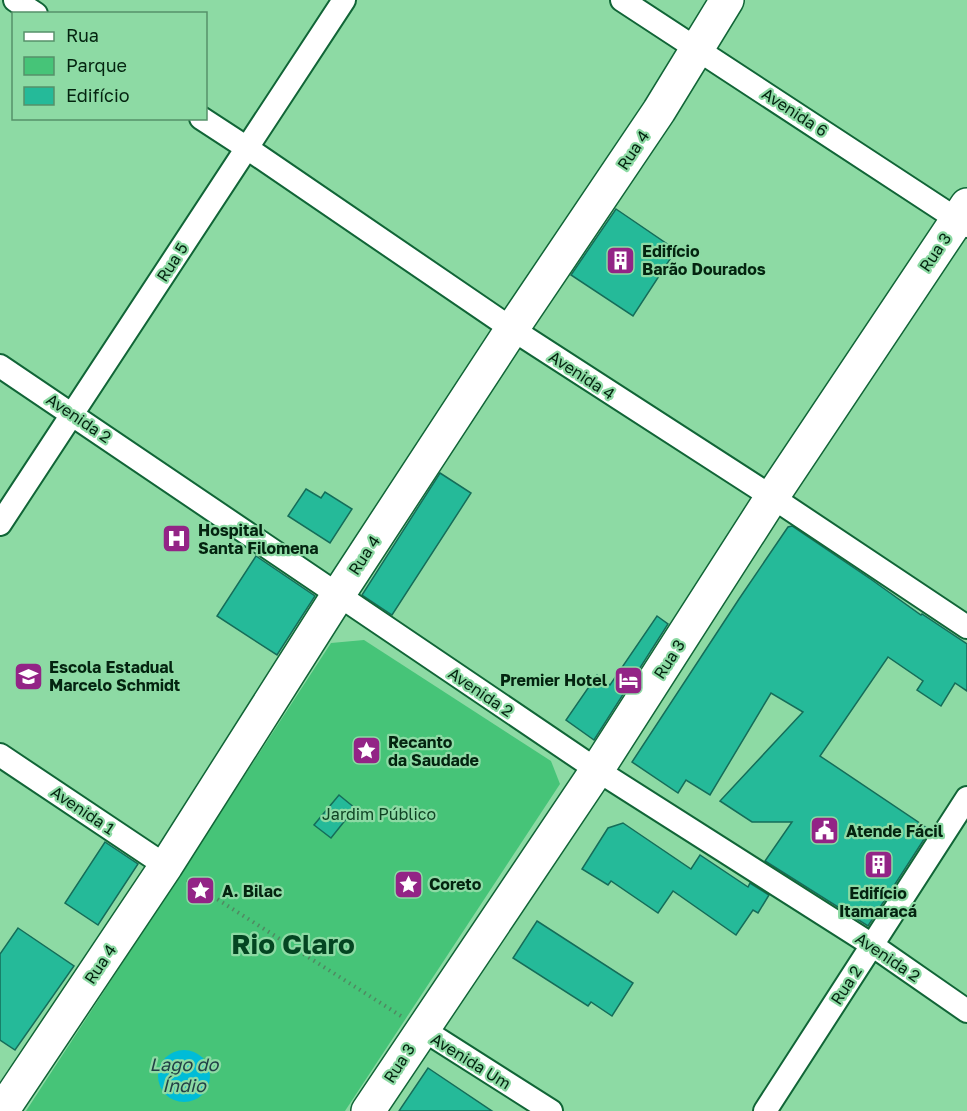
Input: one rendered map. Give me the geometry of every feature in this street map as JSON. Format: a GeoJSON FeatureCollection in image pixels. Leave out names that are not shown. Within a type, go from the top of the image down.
{"type":"FeatureCollection","features":[{"type":"Feature","properties":{"kind":"main road","name":"Rua 4"},"geometry":{"type":"LineString","coordinates":[[2,1111],[166,866],[338,595],[512,329],[659,111],[726,0]]}},
{"type":"Feature","properties":{"kind":"main road","name":"Rua 3"},"geometry":{"type":"LineString","coordinates":[[368,1111],[597,770],[772,497],[964,217]]}},
{"type":"Feature","properties":{"kind":"street"},"geometry":{"type":"LineString","coordinates":[[15,0],[33,12]]}},
{"type":"Feature","properties":{"kind":"street","name":"Rua 5"},"geometry":{"type":"LineString","coordinates":[[0,524],[344,0]]}},
{"type":"Feature","properties":{"kind":"street","name":"Avenida 6"},"geometry":{"type":"LineString","coordinates":[[622,0],[964,217]]}},
{"type":"Feature","properties":{"kind":"street","name":"Avenida 4"},"geometry":{"type":"LineString","coordinates":[[204,120],[512,329],[772,497],[967,627]]}},
{"type":"Feature","properties":{"kind":"street","name":"Avenida 2"},"geometry":{"type":"LineString","coordinates":[[0,366],[597,770],[872,945],[967,1011]]}},
{"type":"Feature","properties":{"kind":"street","name":"Avenida 1"},"geometry":{"type":"LineString","coordinates":[[0,755],[166,866]]}},
{"type":"Feature","properties":{"kind":"street","name":"Rua 2"},"geometry":{"type":"LineString","coordinates":[[765,1111],[967,798]]}},
{"type":"Feature","properties":{"kind":"street","name":"Avenida Um"},"geometry":{"type":"LineString","coordinates":[[422,1029],[551,1111]]}},
{"type":"Feature","properties":{"kind":"path"},"geometry":{"type":"LineString","coordinates":[[166,866],[422,1029]]}},
{"type":"Feature","properties":{"kind":"green space","name":"Jardim Público"},"geometry":{"type":"Polygon","coordinates":[[[364,640],[551,761],[560,784],[345,1111],[26,1111],[331,643],[364,640]]]}},
{"type":"Feature","properties":{"kind":"water","name":"Lago do Índio"},"geometry":{"type":"Polygon","coordinates":[[[184,1050],[194,1052],[202,1058],[208,1066],[210,1076],[208,1086],[202,1094],[194,1100],[184,1102],[174,1100],[166,1094],[160,1086],[158,1076],[160,1066],[166,1058],[174,1052],[184,1050]]]}},
{"type":"Feature","properties":{"kind":"building","name":"Edifício Barão Dourados"},"geometry":{"type":"Polygon","coordinates":[[[616,209],[676,250],[633,316],[571,275],[616,209]]]}},
{"type":"Feature","properties":{"kind":"building"},"geometry":{"type":"Polygon","coordinates":[[[440,473],[471,493],[392,615],[362,595],[440,473]]]}},
{"type":"Feature","properties":{"kind":"building"},"geometry":{"type":"Polygon","coordinates":[[[306,489],[321,498],[325,492],[352,509],[330,543],[288,516],[306,489]]]}},
{"type":"Feature","properties":{"kind":"building"},"geometry":{"type":"Polygon","coordinates":[[[792,526],[967,644],[967,691],[955,683],[941,706],[917,690],[923,681],[888,657],[820,756],[930,830],[868,926],[765,861],[792,822],[752,822],[720,801],[803,712],[771,693],[710,795],[686,780],[678,793],[632,762],[739,599],[788,527],[792,526]]]}},
{"type":"Feature","properties":{"kind":"building"},"geometry":{"type":"Polygon","coordinates":[[[256,556],[315,596],[277,655],[217,616],[256,556]]]}},
{"type":"Feature","properties":{"kind":"building","name":"Premier Hotel"},"geometry":{"type":"Polygon","coordinates":[[[657,616],[668,624],[594,740],[566,720],[597,675],[610,685],[657,616]]]}},
{"type":"Feature","properties":{"kind":"building"},"geometry":{"type":"Polygon","coordinates":[[[339,795],[355,808],[331,838],[314,825],[339,795]]]}},
{"type":"Feature","properties":{"kind":"building"},"geometry":{"type":"Polygon","coordinates":[[[623,823],[691,869],[700,855],[748,887],[750,883],[769,895],[758,913],[753,910],[736,935],[673,891],[658,913],[611,881],[608,885],[582,869],[608,828],[623,823]]]}},
{"type":"Feature","properties":{"kind":"building"},"geometry":{"type":"Polygon","coordinates":[[[105,842],[138,864],[98,925],[65,903],[105,842]]]}},
{"type":"Feature","properties":{"kind":"building"},"geometry":{"type":"Polygon","coordinates":[[[537,921],[633,983],[612,1016],[591,1002],[588,1006],[513,958],[537,921]]]}},
{"type":"Feature","properties":{"kind":"building"},"geometry":{"type":"Polygon","coordinates":[[[18,928],[74,966],[15,1050],[0,1040],[0,954],[18,928]]]}},
{"type":"Feature","properties":{"kind":"building"},"geometry":{"type":"Polygon","coordinates":[[[428,1068],[492,1111],[399,1111],[428,1068]]]}},
{"type":"Feature","properties":{"kind":"place","name":"Edifício Barão Dourados"},"geometry":{"type":"Point","coordinates":[621,260]}},
{"type":"Feature","properties":{"kind":"place","name":"Hospital Santa Filomena"},"geometry":{"type":"Point","coordinates":[177,539]}},
{"type":"Feature","properties":{"kind":"place","name":"Escola Estadual Marcelo Schmidt"},"geometry":{"type":"Point","coordinates":[28,676]}},
{"type":"Feature","properties":{"kind":"place","name":"Premier Hotel"},"geometry":{"type":"Point","coordinates":[628,680]}},
{"type":"Feature","properties":{"kind":"place","name":"Recanto da Saudade"},"geometry":{"type":"Point","coordinates":[367,751]}},
{"type":"Feature","properties":{"kind":"place","name":"Atende Fácil"},"geometry":{"type":"Point","coordinates":[825,831]}},
{"type":"Feature","properties":{"kind":"place","name":"Edifício Itamaracá"},"geometry":{"type":"Point","coordinates":[878,865]}},
{"type":"Feature","properties":{"kind":"place","name":"Coreto"},"geometry":{"type":"Point","coordinates":[408,884]}},
{"type":"Feature","properties":{"kind":"place","name":"A. Bilac"},"geometry":{"type":"Point","coordinates":[201,891]}},
{"type":"Feature","properties":{"kind":"district","name":"Rio Claro"},"geometry":{"type":"Point","coordinates":[293,944]}}]}
